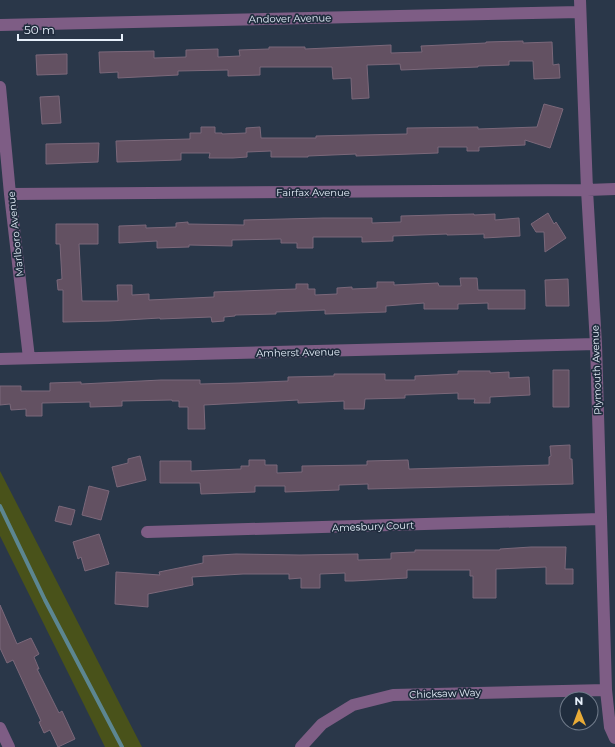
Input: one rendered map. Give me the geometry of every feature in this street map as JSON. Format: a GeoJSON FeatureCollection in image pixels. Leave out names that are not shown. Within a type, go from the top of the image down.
{"type":"FeatureCollection","features":[{"type":"Feature","properties":{"kind":"street","name":"Andover Avenue"},"geometry":{"type":"LineString","coordinates":[[0,25],[580,6]]}},
{"type":"Feature","properties":{"kind":"street","name":"Plymouth Avenue"},"geometry":{"type":"LineString","coordinates":[[580,6],[587,190],[596,344],[606,690],[610,727],[615,738]]}},
{"type":"Feature","properties":{"kind":"street","name":"Marlboro Avenue"},"geometry":{"type":"LineString","coordinates":[[0,86],[28,358]]}},
{"type":"Feature","properties":{"kind":"street","name":"Fairfax Avenue"},"geometry":{"type":"LineString","coordinates":[[10,194],[587,190],[615,188]]}},
{"type":"Feature","properties":{"kind":"street","name":"Amherst Avenue"},"geometry":{"type":"LineString","coordinates":[[0,359],[596,344]]}},
{"type":"Feature","properties":{"kind":"street","name":"Amesbury Court"},"geometry":{"type":"LineString","coordinates":[[146,532],[600,519]]}},
{"type":"Feature","properties":{"kind":"street","name":"Chicksaw Way"},"geometry":{"type":"LineString","coordinates":[[301,747],[322,724],[353,705],[393,695],[606,690]]}},
{"type":"Feature","properties":{"kind":"street"},"geometry":{"type":"LineString","coordinates":[[0,728],[9,747]]}},
{"type":"Feature","properties":{"kind":"green space"},"geometry":{"type":"Polygon","coordinates":[[[0,471],[142,747],[105,747],[0,536],[0,471]]]}},
{"type":"Feature","properties":{"kind":"building"},"geometry":{"type":"Polygon","coordinates":[[[523,41],[523,43],[552,42],[553,65],[559,64],[560,78],[534,79],[533,61],[509,61],[509,65],[401,70],[400,64],[367,65],[369,98],[352,99],[351,78],[333,79],[332,67],[260,67],[260,75],[228,76],[228,70],[178,71],[178,75],[118,78],[118,72],[100,73],[99,52],[154,51],[154,58],[186,57],[186,50],[218,49],[218,57],[240,56],[239,50],[269,49],[269,47],[305,47],[305,49],[391,45],[391,53],[422,52],[421,46],[523,41]]]}},
{"type":"Feature","properties":{"kind":"building"},"geometry":{"type":"Polygon","coordinates":[[[67,54],[67,74],[37,75],[36,55],[67,54]]]}},
{"type":"Feature","properties":{"kind":"building"},"geometry":{"type":"Polygon","coordinates":[[[59,96],[61,123],[42,124],[40,97],[59,96]]]}},
{"type":"Feature","properties":{"kind":"building"},"geometry":{"type":"Polygon","coordinates":[[[544,104],[563,109],[550,148],[525,140],[525,145],[479,147],[479,151],[467,151],[467,147],[438,147],[438,153],[271,157],[271,151],[247,152],[247,157],[233,158],[209,158],[210,153],[181,153],[181,160],[117,162],[116,141],[190,139],[190,133],[201,133],[201,127],[215,127],[215,133],[222,134],[246,133],[246,128],[260,127],[261,138],[316,138],[316,136],[407,134],[407,128],[478,127],[478,129],[537,127],[544,104]]]}},
{"type":"Feature","properties":{"kind":"building"},"geometry":{"type":"Polygon","coordinates":[[[99,143],[98,162],[46,164],[46,144],[99,143]]]}},
{"type":"Feature","properties":{"kind":"building"},"geometry":{"type":"Polygon","coordinates":[[[548,213],[554,224],[556,222],[566,238],[545,252],[544,232],[536,232],[531,224],[548,213]]]}},
{"type":"Feature","properties":{"kind":"building"},"geometry":{"type":"Polygon","coordinates":[[[495,214],[495,220],[519,218],[520,236],[484,238],[484,234],[447,234],[393,236],[393,241],[362,242],[362,237],[313,237],[313,248],[297,248],[297,243],[281,243],[281,239],[232,240],[232,246],[189,245],[189,247],[157,248],[157,241],[119,243],[119,226],[146,225],[146,228],[176,227],[176,223],[188,222],[188,224],[244,225],[244,220],[323,218],[372,218],[372,223],[401,222],[401,216],[495,214]]]}},
{"type":"Feature","properties":{"kind":"building"},"geometry":{"type":"Polygon","coordinates":[[[56,224],[98,224],[98,244],[79,244],[82,301],[118,301],[117,285],[132,285],[132,295],[149,294],[149,300],[214,297],[214,292],[296,289],[296,284],[308,284],[308,289],[315,289],[315,295],[337,294],[337,288],[377,288],[377,282],[394,282],[394,285],[438,283],[439,286],[461,286],[460,278],[477,278],[478,290],[525,290],[525,309],[488,309],[488,303],[458,304],[458,309],[424,309],[424,303],[386,306],[386,312],[325,314],[325,310],[276,312],[276,314],[235,315],[224,317],[224,321],[212,322],[211,317],[63,322],[63,290],[58,290],[57,280],[62,279],[60,244],[56,244],[56,224]]]}},
{"type":"Feature","properties":{"kind":"building"},"geometry":{"type":"Polygon","coordinates":[[[568,279],[569,306],[546,306],[545,280],[568,279]]]}},
{"type":"Feature","properties":{"kind":"building"},"geometry":{"type":"Polygon","coordinates":[[[553,370],[569,370],[569,407],[553,407],[553,370]]]}},
{"type":"Feature","properties":{"kind":"building"},"geometry":{"type":"Polygon","coordinates":[[[458,371],[490,371],[490,373],[509,372],[509,378],[529,377],[530,395],[490,397],[490,403],[474,403],[475,399],[458,399],[458,393],[405,395],[405,398],[365,399],[364,409],[344,409],[344,401],[298,403],[298,400],[204,405],[205,429],[188,429],[188,407],[179,407],[179,401],[172,400],[122,401],[122,406],[90,407],[90,402],[42,403],[42,416],[26,416],[26,409],[11,410],[10,404],[0,405],[0,386],[21,386],[21,391],[50,391],[50,383],[81,382],[81,384],[161,380],[200,380],[200,384],[240,383],[288,381],[288,377],[334,376],[334,374],[385,374],[385,380],[415,380],[415,376],[458,374],[458,371]]]}},
{"type":"Feature","properties":{"kind":"building"},"geometry":{"type":"Polygon","coordinates":[[[570,445],[573,484],[368,489],[368,484],[339,485],[339,490],[285,492],[285,486],[255,486],[255,492],[201,494],[200,483],[160,483],[160,461],[191,461],[191,471],[241,469],[241,466],[249,466],[249,460],[265,460],[265,465],[277,465],[277,473],[302,472],[302,466],[367,465],[367,461],[408,460],[409,469],[549,465],[549,457],[551,456],[550,446],[570,445]]]}},
{"type":"Feature","properties":{"kind":"building"},"geometry":{"type":"Polygon","coordinates":[[[140,456],[146,480],[117,487],[112,467],[128,463],[128,459],[140,456]]]}},
{"type":"Feature","properties":{"kind":"building"},"geometry":{"type":"Polygon","coordinates":[[[89,486],[109,491],[101,520],[82,515],[89,486]]]}},
{"type":"Feature","properties":{"kind":"building"},"geometry":{"type":"Polygon","coordinates":[[[59,506],[75,510],[71,525],[55,521],[59,506]]]}},
{"type":"Feature","properties":{"kind":"building"},"geometry":{"type":"Polygon","coordinates":[[[99,534],[109,564],[85,571],[81,557],[78,559],[73,542],[99,534]]]}},
{"type":"Feature","properties":{"kind":"building"},"geometry":{"type":"Polygon","coordinates":[[[531,547],[566,547],[565,569],[573,569],[573,584],[546,584],[546,567],[496,569],[496,598],[473,598],[473,576],[470,576],[470,570],[407,570],[407,578],[353,581],[345,581],[345,573],[320,574],[320,588],[301,588],[301,578],[289,579],[289,574],[243,574],[192,577],[193,585],[148,594],[148,607],[115,604],[116,572],[160,575],[159,572],[203,563],[203,556],[236,554],[358,554],[358,560],[391,559],[391,553],[415,552],[415,550],[500,550],[531,547]]]}},
{"type":"Feature","properties":{"kind":"building"},"geometry":{"type":"Polygon","coordinates":[[[0,605],[17,644],[31,638],[39,654],[34,657],[39,669],[37,669],[59,713],[62,711],[75,739],[58,747],[50,730],[44,733],[39,722],[41,721],[13,660],[7,663],[0,648],[0,605]]]}},
{"type":"Feature","properties":{"kind":"waterway"},"geometry":{"type":"LineString","coordinates":[[0,506],[45,600],[122,747]]}}]}
